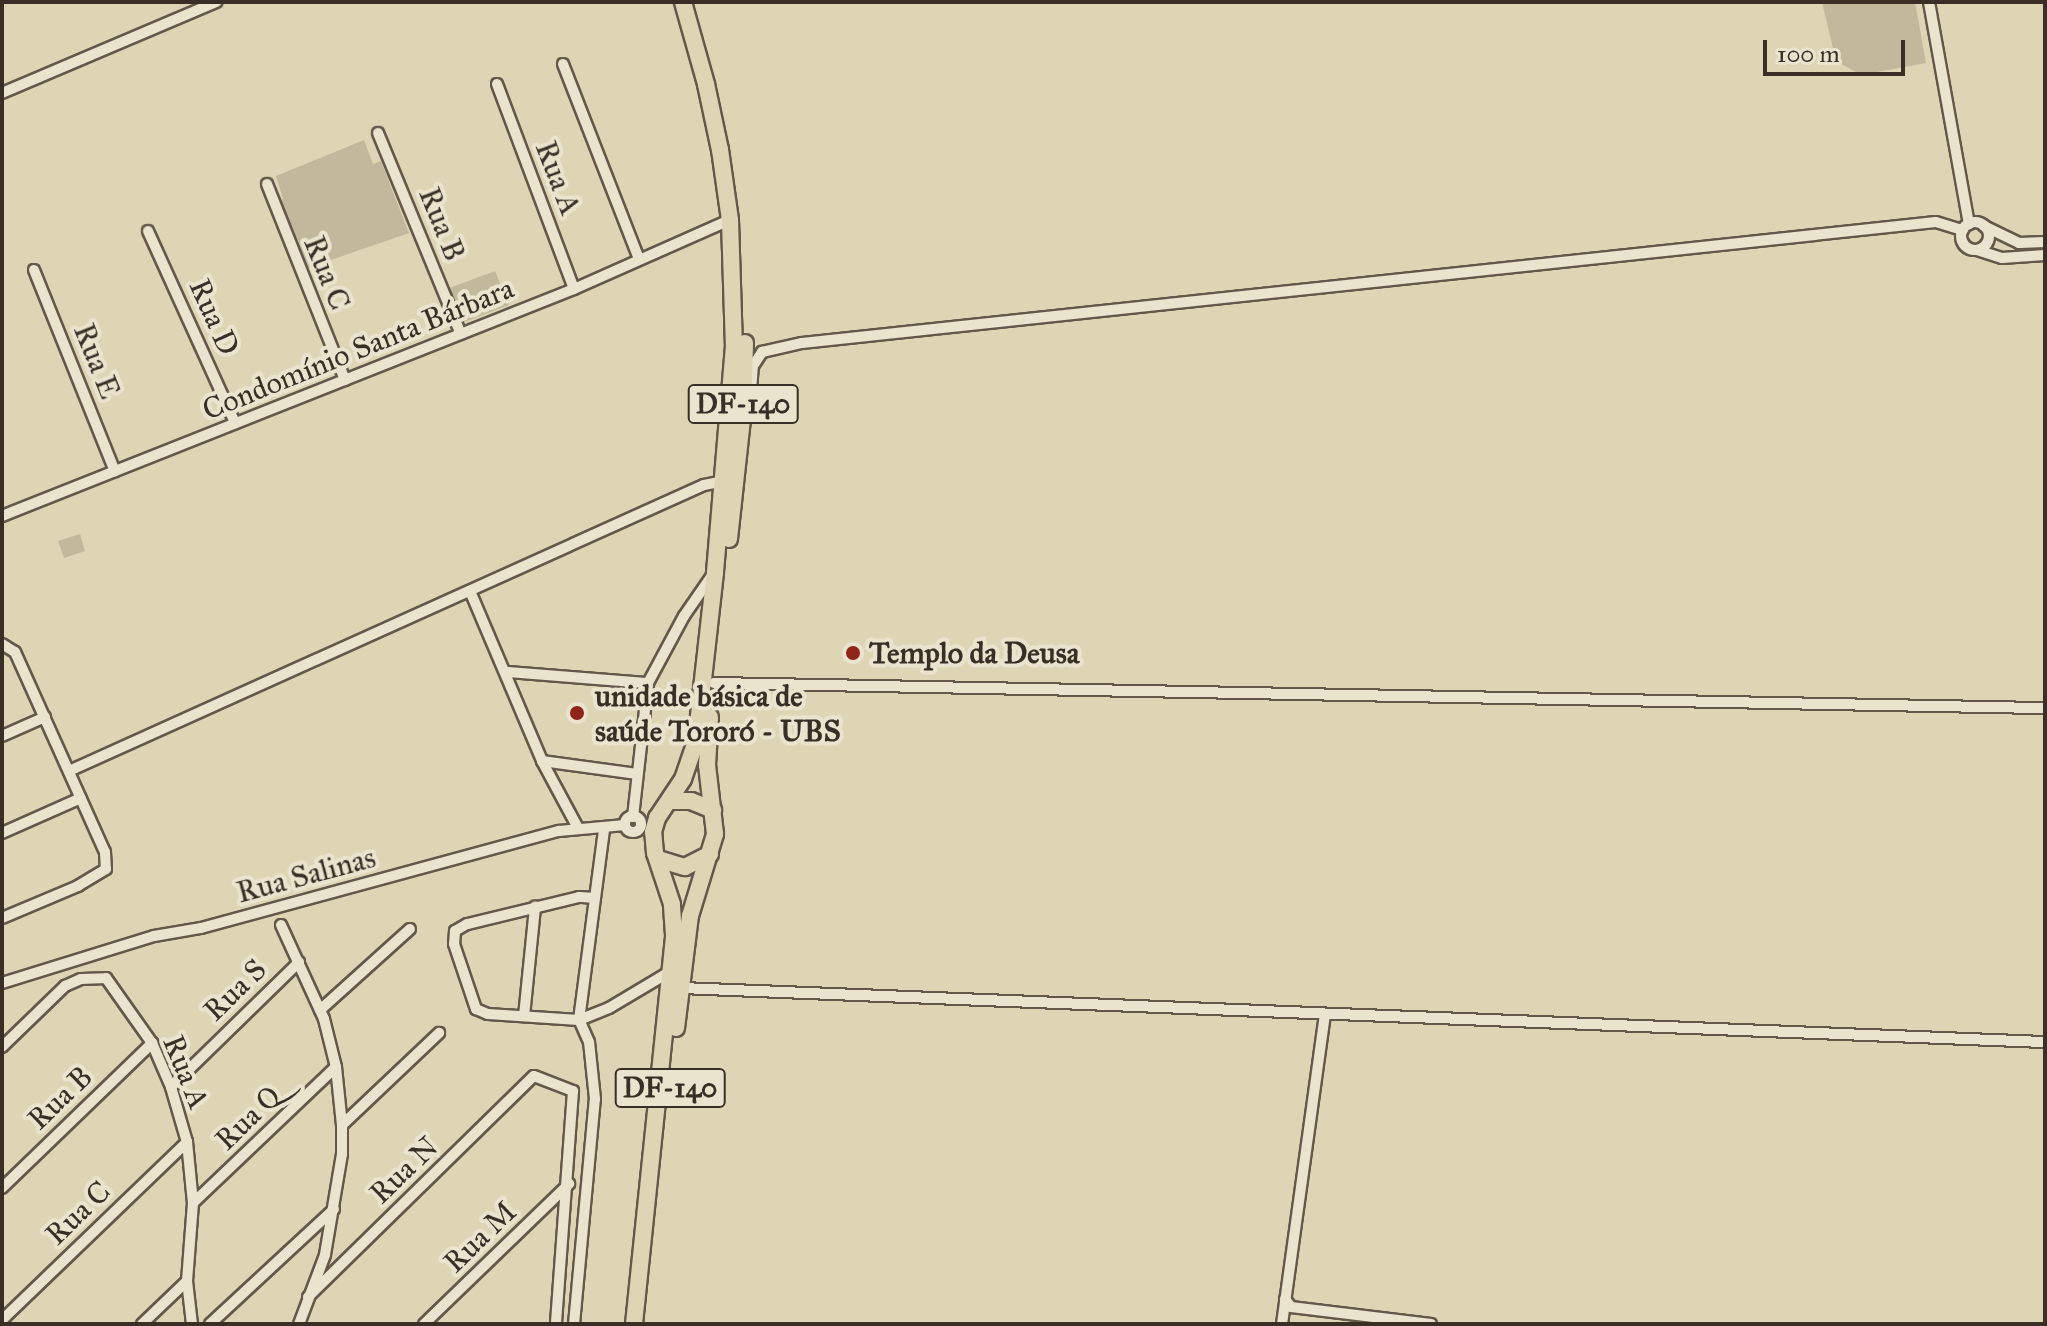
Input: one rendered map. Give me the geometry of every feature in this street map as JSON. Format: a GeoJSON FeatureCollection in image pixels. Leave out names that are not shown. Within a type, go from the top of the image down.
{"type":"FeatureCollection","features":[{"type":"Feature","properties":{"kind":"main road","name":"DF-140"},"geometry":{"type":"LineString","coordinates":[[634,1324],[671,971],[672,904],[652,839],[665,806],[688,768],[696,742],[724,481],[734,348],[730,220],[706,84],[683,2]]}},
{"type":"Feature","properties":{"kind":"main road","name":"DF-140"},"geometry":{"type":"LineString","coordinates":[[645,1324],[690,916],[715,834],[707,743],[743,411],[745,287],[741,220],[716,78],[694,2]]}},
{"type":"Feature","properties":{"kind":"main road"},"geometry":{"type":"LineString","coordinates":[[665,806],[691,801],[713,810]]}},
{"type":"Feature","properties":{"kind":"main road"},"geometry":{"type":"LineString","coordinates":[[658,859],[685,867],[710,854]]}},
{"type":"Feature","properties":{"kind":"street"},"geometry":{"type":"LineString","coordinates":[[2,93],[216,2]]}},
{"type":"Feature","properties":{"kind":"street"},"geometry":{"type":"LineString","coordinates":[[1929,2],[1966,227],[1965,246],[2002,258],[2045,255]]}},
{"type":"Feature","properties":{"kind":"street"},"geometry":{"type":"LineString","coordinates":[[563,64],[639,259]]}},
{"type":"Feature","properties":{"kind":"street","name":"Rua A"},"geometry":{"type":"LineString","coordinates":[[497,84],[574,289]]}},
{"type":"Feature","properties":{"kind":"street","name":"Rua B"},"geometry":{"type":"LineString","coordinates":[[378,133],[461,334]]}},
{"type":"Feature","properties":{"kind":"street","name":"Rua C"},"geometry":{"type":"LineString","coordinates":[[267,184],[345,380]]}},
{"type":"Feature","properties":{"kind":"street","name":"Condomínio Santa Bárbara"},"geometry":{"type":"LineString","coordinates":[[2,515],[574,289],[730,220]]}},
{"type":"Feature","properties":{"kind":"street"},"geometry":{"type":"LineString","coordinates":[[743,411],[749,406],[757,357],[762,352],[802,343],[1936,222],[1966,227],[1984,226],[2019,243],[2045,242]]}},
{"type":"Feature","properties":{"kind":"street"},"geometry":{"type":"LineString","coordinates":[[1977,250],[1988,238],[1984,226]]}},
{"type":"Feature","properties":{"kind":"street","name":"Rua D"},"geometry":{"type":"LineString","coordinates":[[148,231],[235,423]]}},
{"type":"Feature","properties":{"kind":"street","name":"Rua E"},"geometry":{"type":"LineString","coordinates":[[34,270],[115,471]]}},
{"type":"Feature","properties":{"kind":"street"},"geometry":{"type":"LineString","coordinates":[[69,771],[704,485],[724,481]]}},
{"type":"Feature","properties":{"kind":"street"},"geometry":{"type":"LineString","coordinates":[[658,859],[632,823],[648,683],[684,616],[715,572]]}},
{"type":"Feature","properties":{"kind":"street"},"geometry":{"type":"LineString","coordinates":[[470,591],[507,672],[542,761],[578,828]]}},
{"type":"Feature","properties":{"kind":"street"},"geometry":{"type":"LineString","coordinates":[[2,644],[15,652],[105,852],[106,869],[78,886],[2,918]]}},
{"type":"Feature","properties":{"kind":"street"},"geometry":{"type":"LineString","coordinates":[[507,672],[648,683]]}},
{"type":"Feature","properties":{"kind":"street"},"geometry":{"type":"LineString","coordinates":[[714,683],[2045,708]]}},
{"type":"Feature","properties":{"kind":"street"},"geometry":{"type":"LineString","coordinates":[[2,736],[45,717]]}},
{"type":"Feature","properties":{"kind":"street"},"geometry":{"type":"LineString","coordinates":[[542,761],[637,774]]}},
{"type":"Feature","properties":{"kind":"street"},"geometry":{"type":"LineString","coordinates":[[2,833],[81,798]]}},
{"type":"Feature","properties":{"kind":"street","name":"Rua Salinas"},"geometry":{"type":"LineString","coordinates":[[2,983],[154,936],[201,928],[578,828],[604,829],[632,823],[665,806]]}},
{"type":"Feature","properties":{"kind":"street"},"geometry":{"type":"LineString","coordinates":[[574,1324],[595,1099],[589,1042],[579,1020],[604,829]]}},
{"type":"Feature","properties":{"kind":"street"},"geometry":{"type":"LineString","coordinates":[[595,898],[579,897],[535,907],[467,924],[455,931],[454,944],[476,1009],[488,1014],[579,1020],[609,1008],[671,971]]}},
{"type":"Feature","properties":{"kind":"street"},"geometry":{"type":"LineString","coordinates":[[524,1016],[535,907]]}},
{"type":"Feature","properties":{"kind":"street"},"geometry":{"type":"LineString","coordinates":[[281,925],[320,1010],[336,1067],[342,1125],[334,1209],[325,1255],[299,1324]]}},
{"type":"Feature","properties":{"kind":"street"},"geometry":{"type":"LineString","coordinates":[[320,1010],[410,929]]}},
{"type":"Feature","properties":{"kind":"street","name":"Rua S"},"geometry":{"type":"LineString","coordinates":[[171,1087],[299,962]]}},
{"type":"Feature","properties":{"kind":"street","name":"Rua A"},"geometry":{"type":"LineString","coordinates":[[2,1047],[65,986],[81,979],[106,978],[152,1043],[171,1087],[187,1142],[193,1203],[187,1281],[192,1324]]}},
{"type":"Feature","properties":{"kind":"street"},"geometry":{"type":"LineString","coordinates":[[681,988],[2045,1042]]}},
{"type":"Feature","properties":{"kind":"street"},"geometry":{"type":"LineString","coordinates":[[1282,1324],[1325,1014]]}},
{"type":"Feature","properties":{"kind":"street"},"geometry":{"type":"LineString","coordinates":[[342,1125],[439,1033]]}},
{"type":"Feature","properties":{"kind":"street","name":"Rua B"},"geometry":{"type":"LineString","coordinates":[[2,1188],[152,1043]]}},
{"type":"Feature","properties":{"kind":"street","name":"Rua Q"},"geometry":{"type":"LineString","coordinates":[[193,1203],[336,1067]]}},
{"type":"Feature","properties":{"kind":"street","name":"Rua N"},"geometry":{"type":"LineString","coordinates":[[308,1297],[534,1076],[573,1091],[569,1184]]}},
{"type":"Feature","properties":{"kind":"street","name":"Rua C"},"geometry":{"type":"LineString","coordinates":[[2,1320],[187,1142]]}},
{"type":"Feature","properties":{"kind":"street"},"geometry":{"type":"LineString","coordinates":[[556,1324],[569,1184]]}},
{"type":"Feature","properties":{"kind":"street","name":"Rua M"},"geometry":{"type":"LineString","coordinates":[[424,1324],[569,1184]]}},
{"type":"Feature","properties":{"kind":"street"},"geometry":{"type":"LineString","coordinates":[[210,1324],[334,1209]]}},
{"type":"Feature","properties":{"kind":"street"},"geometry":{"type":"LineString","coordinates":[[142,1324],[187,1281]]}},
{"type":"Feature","properties":{"kind":"street"},"geometry":{"type":"LineString","coordinates":[[1285,1299],[1291,1307],[1431,1324]]}},
{"type":"Feature","properties":{"kind":"shaded area"},"geometry":{"type":"Polygon","coordinates":[[[1822,2],[1915,2],[1926,63],[1861,75],[1836,61],[1822,2]]]}},
{"type":"Feature","properties":{"kind":"shaded area"},"geometry":{"type":"Polygon","coordinates":[[[364,140],[373,164],[381,161],[409,233],[302,270],[276,202],[283,199],[276,176],[364,140]]]}},
{"type":"Feature","properties":{"kind":"shaded area"},"geometry":{"type":"Polygon","coordinates":[[[495,271],[509,305],[459,324],[444,290],[495,271]]]}},
{"type":"Feature","properties":{"kind":"shaded area"},"geometry":{"type":"Polygon","coordinates":[[[80,534],[85,551],[64,558],[58,541],[80,534]]]}},
{"type":"Feature","properties":{"kind":"place","name":"Templo da Deusa"},"geometry":{"type":"Point","coordinates":[853,653]}},
{"type":"Feature","properties":{"kind":"place","name":"unidade básica de saúde Tororó - UBS"},"geometry":{"type":"Point","coordinates":[577,713]}}]}
